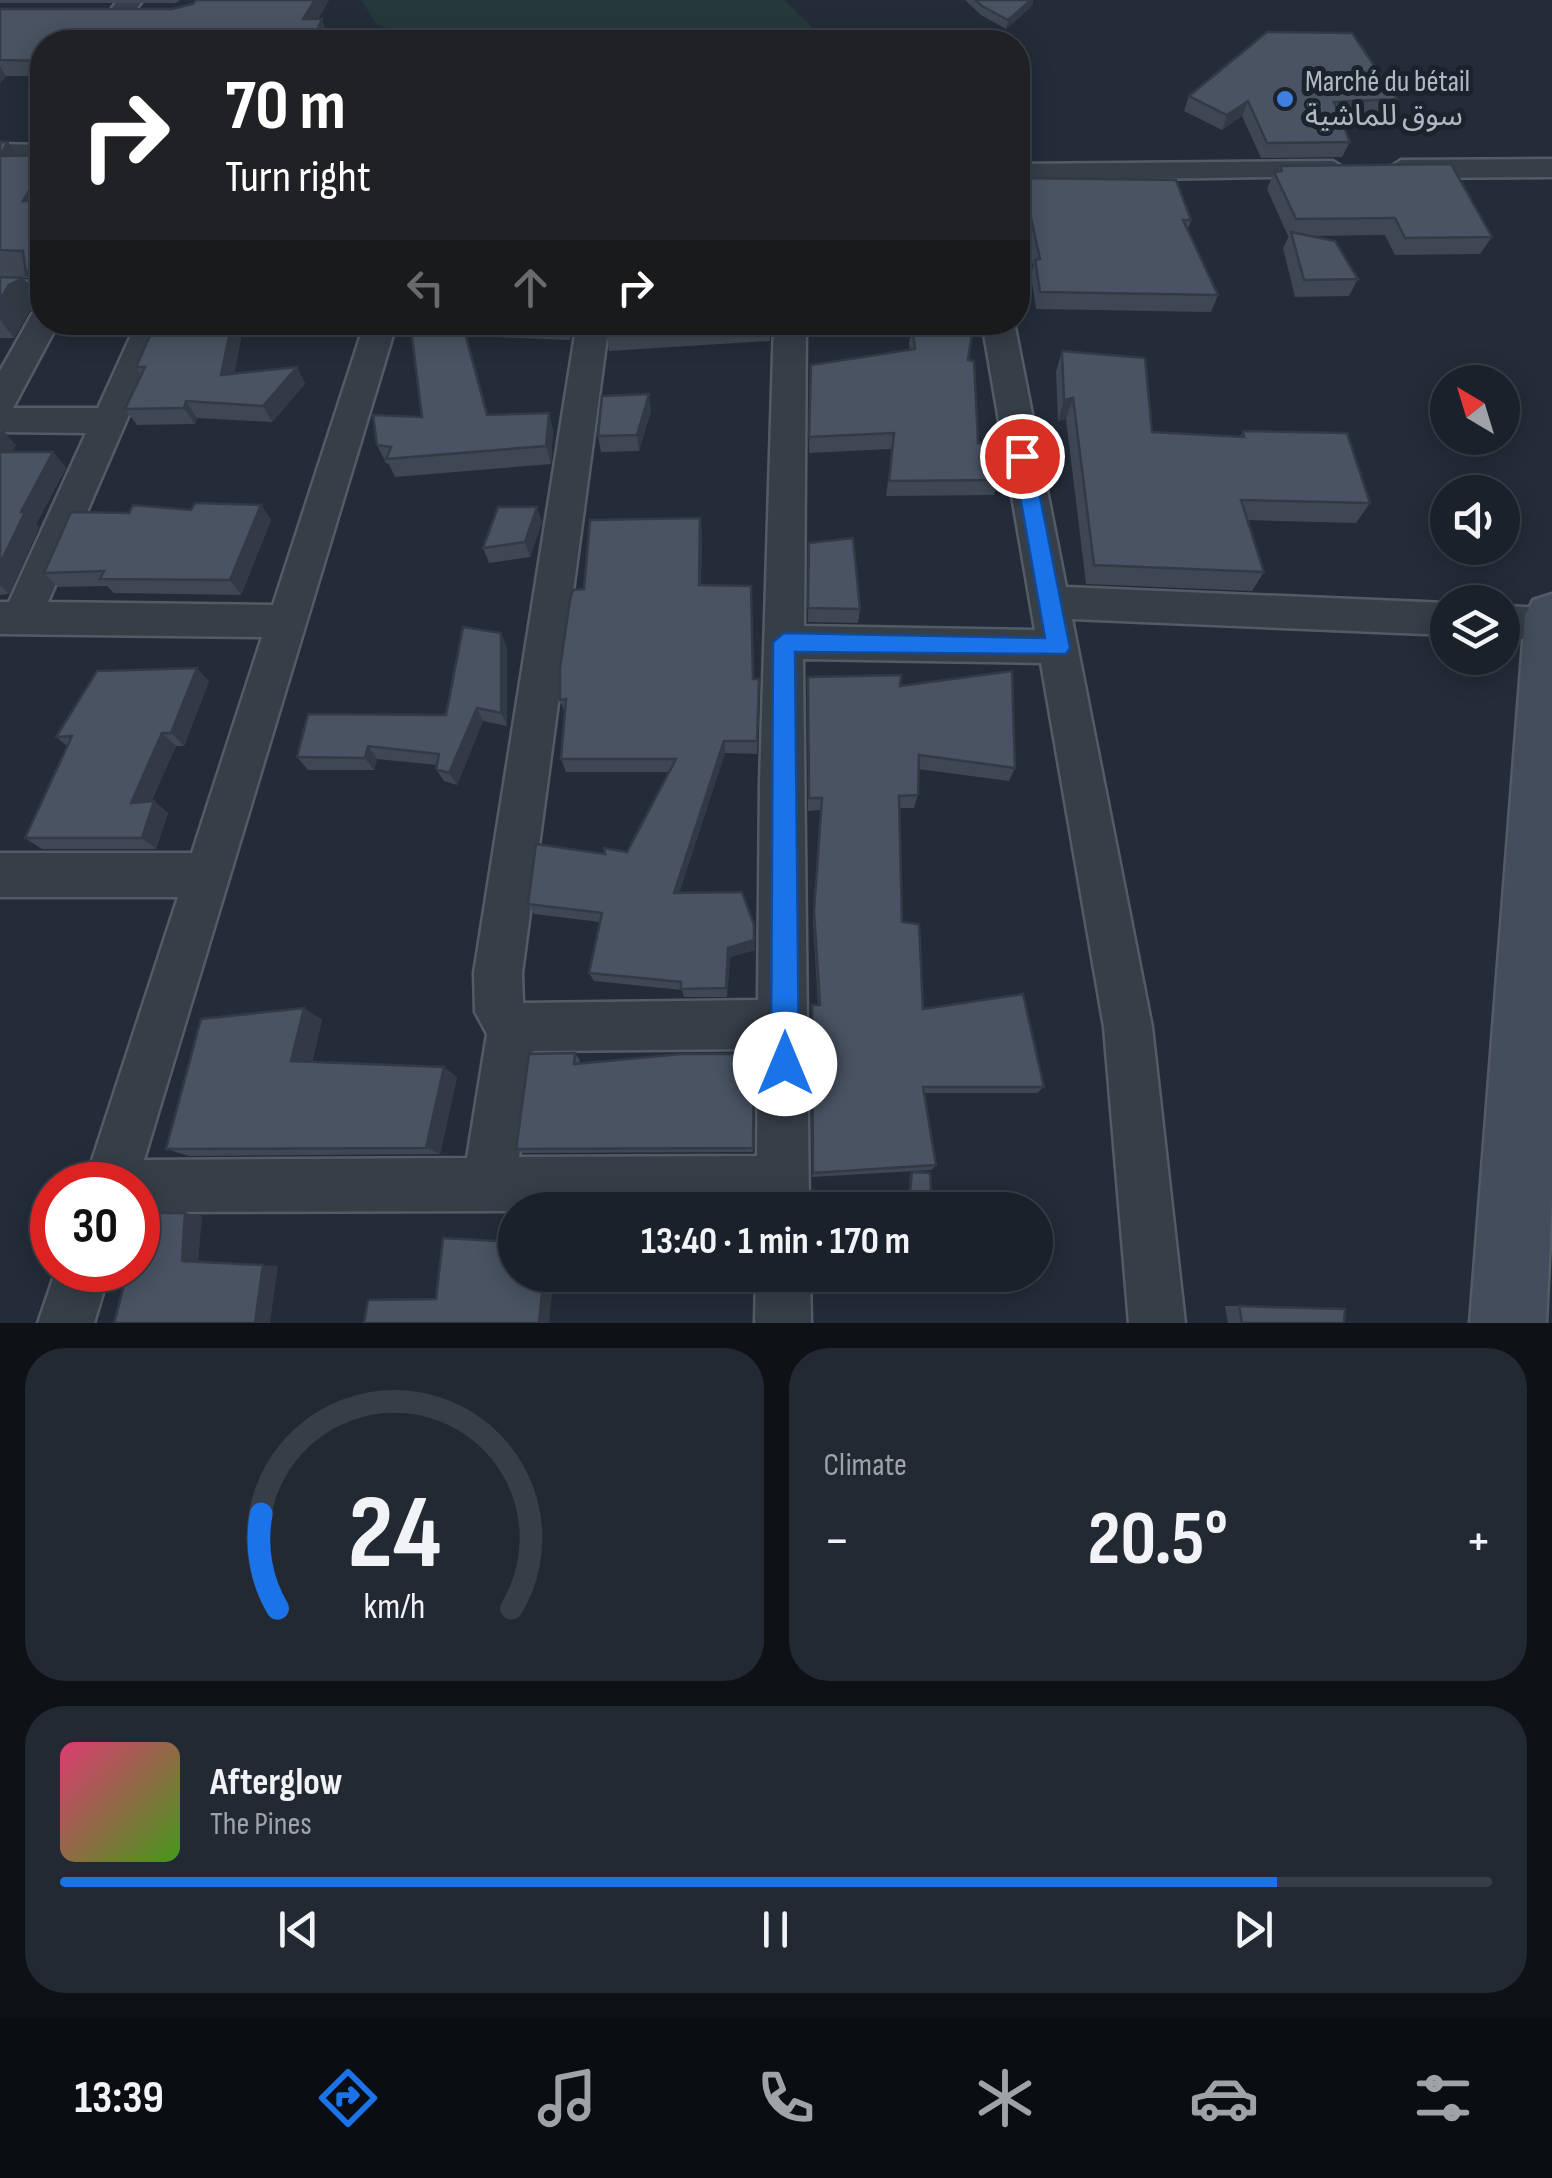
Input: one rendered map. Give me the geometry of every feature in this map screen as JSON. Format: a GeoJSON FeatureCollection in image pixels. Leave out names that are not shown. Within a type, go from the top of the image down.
{"type":"FeatureCollection","features":[{"type":"Feature","properties":{"kind":"main road"},"geometry":{"type":"LineString","coordinates":[[1508,1323],[1552,616]]}},
{"type":"Feature","properties":{"kind":"street"},"geometry":{"type":"LineString","coordinates":[[117,10],[159,14]]}},
{"type":"Feature","properties":{"kind":"street"},"geometry":{"type":"LineString","coordinates":[[0,152],[30,153]]}},
{"type":"Feature","properties":{"kind":"street"},"geometry":{"type":"LineString","coordinates":[[1030,172],[1552,168]]}},
{"type":"Feature","properties":{"kind":"street"},"geometry":{"type":"LineString","coordinates":[[0,290],[30,291]]}},
{"type":"Feature","properties":{"kind":"street"},"geometry":{"type":"LineString","coordinates":[[0,401],[36,335]]}},
{"type":"Feature","properties":{"kind":"street"},"geometry":{"type":"LineString","coordinates":[[148,335],[11,618],[288,621]]}},
{"type":"Feature","properties":{"kind":"street"},"geometry":{"type":"LineString","coordinates":[[117,1162],[377,335]]}},
{"type":"Feature","properties":{"kind":"street"},"geometry":{"type":"LineString","coordinates":[[591,335],[498,974],[498,1012],[512,1027],[785,1024]]}},
{"type":"Feature","properties":{"kind":"street"},"geometry":{"type":"LineString","coordinates":[[783,1192],[784,642],[790,335]]}},
{"type":"Feature","properties":{"kind":"street"},"geometry":{"type":"LineString","coordinates":[[1000,335],[1034,534],[1053,602],[1058,648],[1128,1027],[1158,1323]]}},
{"type":"Feature","properties":{"kind":"street"},"geometry":{"type":"LineString","coordinates":[[0,420],[108,421]]}},
{"type":"Feature","properties":{"kind":"street"},"geometry":{"type":"LineString","coordinates":[[1053,602],[1430,618]]}},
{"type":"Feature","properties":{"kind":"street"},"geometry":{"type":"LineString","coordinates":[[1520,623],[1552,624]]}},
{"type":"Feature","properties":{"kind":"street"},"geometry":{"type":"LineString","coordinates":[[784,642],[1058,648]]}},
{"type":"Feature","properties":{"kind":"street"},"geometry":{"type":"LineString","coordinates":[[0,875],[209,875]]}},
{"type":"Feature","properties":{"kind":"street"},"geometry":{"type":"LineString","coordinates":[[489,1184],[512,1027]]}},
{"type":"Feature","properties":{"kind":"street"},"geometry":{"type":"LineString","coordinates":[[160,1186],[489,1184],[685,1192]]}},
{"type":"Feature","properties":{"kind":"street"},"geometry":{"type":"LineString","coordinates":[[66,1323],[76,1292]]}},
{"type":"Feature","properties":{"kind":"street"},"geometry":{"type":"LineString","coordinates":[[783,1292],[783,1323]]}},
{"type":"Feature","properties":{"kind":"shaded area"},"geometry":{"type":"Polygon","coordinates":[[[361,0],[784,0],[815,30],[392,30],[377,25],[361,0]]]}},
{"type":"Feature","properties":{"kind":"building"},"geometry":{"type":"Polygon","coordinates":[[[196,0],[315,0],[303,19],[322,19],[317,30],[30,30],[30,61],[0,60],[0,9],[172,9],[196,0]]]}},
{"type":"Feature","properties":{"kind":"building"},"geometry":{"type":"Polygon","coordinates":[[[975,0],[1031,0],[1008,20],[975,0]]]}},
{"type":"Feature","properties":{"kind":"building"},"geometry":{"type":"Polygon","coordinates":[[[1267,32],[1352,33],[1397,99],[1334,102],[1350,142],[1267,143],[1248,101],[1227,115],[1189,96],[1267,32]]]}},
{"type":"Feature","properties":{"kind":"building"},"geometry":{"type":"Polygon","coordinates":[[[30,155],[30,189],[23,201],[30,201],[30,267],[26,274],[23,251],[0,250],[0,156],[30,155]]]}},
{"type":"Feature","properties":{"kind":"building"},"geometry":{"type":"Polygon","coordinates":[[[1451,164],[1492,237],[1405,238],[1395,218],[1296,219],[1274,172],[1282,171],[1280,166],[1451,164]]]}},
{"type":"Feature","properties":{"kind":"building"},"geometry":{"type":"Polygon","coordinates":[[[1030,178],[1176,180],[1191,220],[1183,220],[1218,295],[1040,292],[1035,260],[1040,259],[1030,214],[1030,178]]]}},
{"type":"Feature","properties":{"kind":"building"},"geometry":{"type":"Polygon","coordinates":[[[1291,232],[1335,241],[1358,279],[1304,280],[1291,232]]]}},
{"type":"Feature","properties":{"kind":"building"},"geometry":{"type":"Polygon","coordinates":[[[0,277],[24,278],[9,285],[0,299],[0,277]]]}},
{"type":"Feature","properties":{"kind":"building"},"geometry":{"type":"Polygon","coordinates":[[[150,335],[229,335],[221,375],[297,367],[263,406],[186,401],[184,408],[125,409],[145,367],[136,367],[150,335]]]}},
{"type":"Feature","properties":{"kind":"building"},"geometry":{"type":"Polygon","coordinates":[[[412,335],[465,335],[487,415],[549,413],[546,446],[386,459],[391,447],[377,445],[373,415],[422,417],[412,335]]]}},
{"type":"Feature","properties":{"kind":"building"},"geometry":{"type":"Polygon","coordinates":[[[913,335],[972,335],[968,360],[974,361],[978,443],[994,441],[998,480],[889,481],[894,433],[809,437],[811,365],[915,349],[913,335]]]}},
{"type":"Feature","properties":{"kind":"building"},"geometry":{"type":"Polygon","coordinates":[[[1062,351],[1145,358],[1152,432],[1244,437],[1243,431],[1347,433],[1370,503],[1241,500],[1264,572],[1094,565],[1073,398],[1064,400],[1062,351]]]}},
{"type":"Feature","properties":{"kind":"building"},"geometry":{"type":"Polygon","coordinates":[[[649,394],[637,435],[598,436],[602,396],[649,394]]]}},
{"type":"Feature","properties":{"kind":"building"},"geometry":{"type":"Polygon","coordinates":[[[0,452],[53,452],[21,512],[25,512],[0,564],[0,452]]]}},
{"type":"Feature","properties":{"kind":"building"},"geometry":{"type":"Polygon","coordinates":[[[195,503],[261,505],[230,580],[100,579],[104,571],[44,573],[71,512],[129,513],[133,505],[191,510],[195,503]]]}},
{"type":"Feature","properties":{"kind":"building"},"geometry":{"type":"Polygon","coordinates":[[[498,507],[537,507],[525,542],[483,548],[498,507]]]}},
{"type":"Feature","properties":{"kind":"building"},"geometry":{"type":"Polygon","coordinates":[[[700,518],[699,585],[751,586],[753,679],[759,679],[757,741],[724,741],[674,893],[742,892],[754,925],[754,940],[728,948],[726,988],[681,989],[681,982],[589,973],[602,913],[528,904],[536,844],[605,854],[604,848],[627,852],[676,759],[561,759],[566,699],[560,700],[560,668],[573,590],[584,589],[590,520],[700,518]]]}},
{"type":"Feature","properties":{"kind":"building"},"geometry":{"type":"Polygon","coordinates":[[[853,538],[860,609],[808,608],[809,543],[853,538]]]}},
{"type":"Feature","properties":{"kind":"building"},"geometry":{"type":"Polygon","coordinates":[[[463,627],[501,633],[501,713],[477,708],[449,773],[436,769],[439,754],[368,746],[365,758],[297,757],[308,714],[446,715],[463,627]]]}},
{"type":"Feature","properties":{"kind":"building"},"geometry":{"type":"Polygon","coordinates":[[[197,668],[171,733],[162,733],[131,803],[154,801],[142,838],[25,838],[72,736],[56,737],[97,671],[197,668]]]}},
{"type":"Feature","properties":{"kind":"building"},"geometry":{"type":"Polygon","coordinates":[[[1012,671],[1015,768],[919,755],[918,795],[899,796],[902,922],[919,924],[923,1009],[1023,994],[1044,1087],[923,1087],[936,1165],[813,1173],[812,1005],[820,1005],[814,911],[822,798],[809,798],[808,677],[901,675],[900,686],[1012,671]]]}},
{"type":"Feature","properties":{"kind":"building"},"geometry":{"type":"Polygon","coordinates":[[[304,1008],[291,1061],[444,1067],[426,1148],[166,1149],[201,1019],[304,1008]]]}},
{"type":"Feature","properties":{"kind":"building"},"geometry":{"type":"Polygon","coordinates":[[[575,1053],[574,1064],[681,1054],[754,1054],[753,1148],[516,1149],[529,1054],[575,1053]]]}},
{"type":"Feature","properties":{"kind":"building"},"geometry":{"type":"Polygon","coordinates":[[[912,1172],[930,1173],[931,1192],[910,1192],[912,1172]]]}},
{"type":"Feature","properties":{"kind":"building"},"geometry":{"type":"Polygon","coordinates":[[[160,1213],[185,1213],[182,1261],[263,1265],[255,1323],[114,1323],[122,1292],[160,1292],[160,1213]]]}},
{"type":"Feature","properties":{"kind":"building"},"geometry":{"type":"Polygon","coordinates":[[[443,1238],[498,1241],[498,1292],[542,1292],[539,1323],[364,1323],[368,1300],[436,1299],[443,1238]]]}},
{"type":"Feature","properties":{"kind":"building"},"geometry":{"type":"Polygon","coordinates":[[[1239,1306],[1345,1309],[1344,1323],[1242,1323],[1239,1306]]]}},
{"type":"Feature","properties":{"kind":"place","name":"Marché du bétail سوق للماشية"},"geometry":{"type":"Point","coordinates":[1285,99]}},
{"type":"Feature","properties":{"kind":"route"},"geometry":{"type":"LineString","coordinates":[[785,1064],[781,781],[784,642],[1058,648],[1053,602],[1034,534],[1022,456]]}}]}
